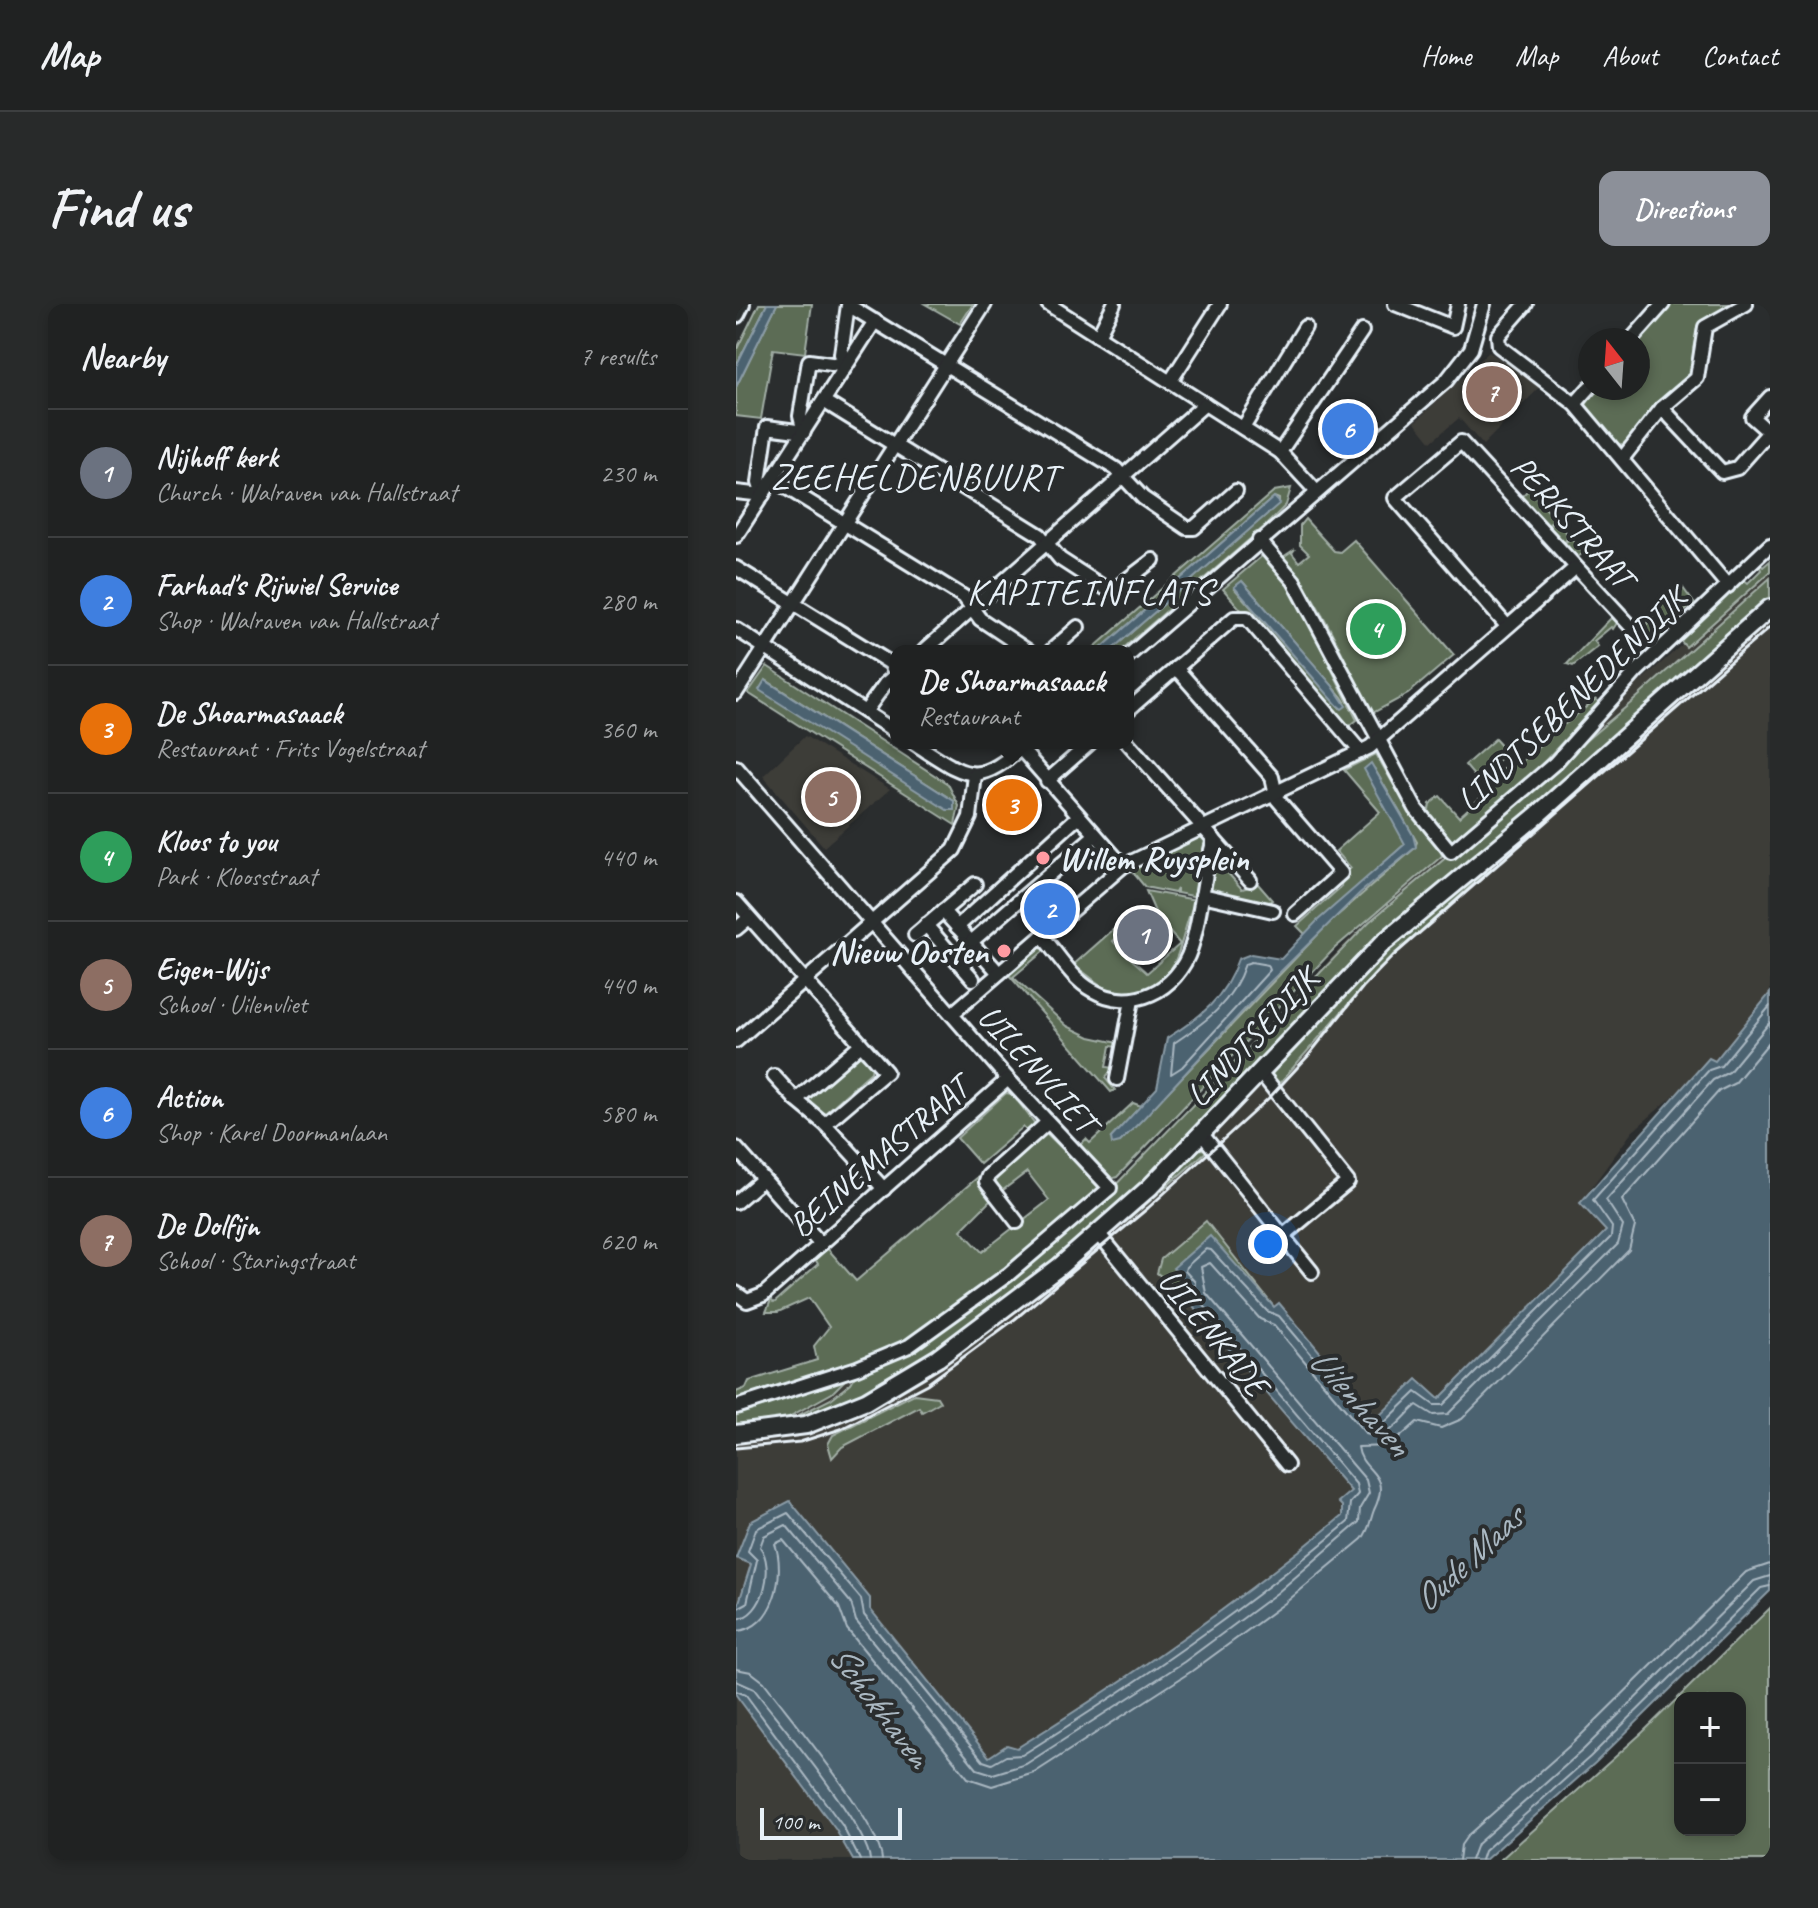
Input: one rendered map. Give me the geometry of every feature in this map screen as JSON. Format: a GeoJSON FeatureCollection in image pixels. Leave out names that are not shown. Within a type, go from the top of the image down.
{"type":"FeatureCollection","features":[{"type":"Feature","properties":{"kind":"main road"},"geometry":{"type":"LineString","coordinates":[[736,314],[741,304]]}},
{"type":"Feature","properties":{"kind":"main road","name":"LINDTSEDIJK"},"geometry":{"type":"LineString","coordinates":[[736,1434],[806,1425],[866,1401],[961,1342],[1099,1234],[1202,1134],[1383,943],[1535,817],[1770,608]]}},
{"type":"Feature","properties":{"kind":"street"},"geometry":{"type":"LineString","coordinates":[[737,690],[985,304]]}},
{"type":"Feature","properties":{"kind":"street"},"geometry":{"type":"LineString","coordinates":[[1048,304],[1280,452],[1316,491]]}},
{"type":"Feature","properties":{"kind":"street"},"geometry":{"type":"LineString","coordinates":[[1098,336],[1114,304]]}},
{"type":"Feature","properties":{"kind":"street"},"geometry":{"type":"LineString","coordinates":[[1170,382],[1220,304]]}},
{"type":"Feature","properties":{"kind":"street"},"geometry":{"type":"LineString","coordinates":[[1395,304],[1453,327],[1458,304]]}},
{"type":"Feature","properties":{"kind":"street"},"geometry":{"type":"LineString","coordinates":[[1134,651],[1452,375],[1471,349],[1484,304]]}},
{"type":"Feature","properties":{"kind":"street"},"geometry":{"type":"LineString","coordinates":[[1526,304],[1496,342],[1575,404],[1728,586]]}},
{"type":"Feature","properties":{"kind":"street"},"geometry":{"type":"LineString","coordinates":[[1642,328],[1663,304]]}},
{"type":"Feature","properties":{"kind":"street"},"geometry":{"type":"LineString","coordinates":[[1622,459],[1662,408],[1697,378],[1705,327],[1746,304]]}},
{"type":"Feature","properties":{"kind":"street"},"geometry":{"type":"LineString","coordinates":[[846,366],[841,354],[848,305],[1125,477],[1143,498],[1187,528],[1194,528],[1236,491]]}},
{"type":"Feature","properties":{"kind":"street"},"geometry":{"type":"LineString","coordinates":[[736,536],[875,321]]}},
{"type":"Feature","properties":{"kind":"street"},"geometry":{"type":"LineString","coordinates":[[1243,428],[1305,327]]}},
{"type":"Feature","properties":{"kind":"street"},"geometry":{"type":"LineString","coordinates":[[1280,452],[1362,331]]}},
{"type":"Feature","properties":{"kind":"street"},"geometry":{"type":"LineString","coordinates":[[804,432],[800,416],[809,361],[846,366]]}},
{"type":"Feature","properties":{"kind":"street"},"geometry":{"type":"LineString","coordinates":[[1662,408],[1722,472],[1737,468],[1769,433],[1752,417],[1770,397]]}},
{"type":"Feature","properties":{"kind":"street"},"geometry":{"type":"LineString","coordinates":[[1575,404],[1579,400]]}},
{"type":"Feature","properties":{"kind":"street"},"geometry":{"type":"LineString","coordinates":[[825,402],[1040,535],[1046,545],[1068,565],[1111,592],[1153,560]]}},
{"type":"Feature","properties":{"kind":"street"},"geometry":{"type":"LineString","coordinates":[[931,645],[1205,404]]}},
{"type":"Feature","properties":{"kind":"street"},"geometry":{"type":"LineString","coordinates":[[1214,428],[1223,416]]}},
{"type":"Feature","properties":{"kind":"street"},"geometry":{"type":"LineString","coordinates":[[763,495],[759,482],[767,427],[804,432]]}},
{"type":"Feature","properties":{"kind":"street","name":"PERKSTRAAT"},"geometry":{"type":"LineString","coordinates":[[1507,626],[1395,498],[1464,442],[1637,633]]}},
{"type":"Feature","properties":{"kind":"street"},"geometry":{"type":"LineString","coordinates":[[774,480],[964,597],[980,619],[1019,645]]}},
{"type":"Feature","properties":{"kind":"street"},"geometry":{"type":"LineString","coordinates":[[736,492],[763,495]]}},
{"type":"Feature","properties":{"kind":"street"},"geometry":{"type":"LineString","coordinates":[[1259,540],[1294,581],[1377,742]]}},
{"type":"Feature","properties":{"kind":"street","name":"LINDTSEBENEDENDIJK"},"geometry":{"type":"LineString","coordinates":[[1377,742],[1416,809],[1451,852],[1555,763],[1636,672],[1770,545]]}},
{"type":"Feature","properties":{"kind":"street"},"geometry":{"type":"LineString","coordinates":[[736,568],[890,663]]}},
{"type":"Feature","properties":{"kind":"street"},"geometry":{"type":"LineString","coordinates":[[952,1014],[1123,866],[1377,742],[1575,568]]}},
{"type":"Feature","properties":{"kind":"street"},"geometry":{"type":"LineString","coordinates":[[1134,705],[1234,618],[1247,618],[1361,752]]}},
{"type":"Feature","properties":{"kind":"street"},"geometry":{"type":"LineString","coordinates":[[1058,645],[1078,627]]}},
{"type":"Feature","properties":{"kind":"street"},"geometry":{"type":"LineString","coordinates":[[736,629],[890,728]]}},
{"type":"Feature","properties":{"kind":"street"},"geometry":{"type":"LineString","coordinates":[[1176,668],[1272,777],[1274,792],[1341,873],[1295,914]]}},
{"type":"Feature","properties":{"kind":"street"},"geometry":{"type":"LineString","coordinates":[[865,712],[890,681]]}},
{"type":"Feature","properties":{"kind":"street"},"geometry":{"type":"LineString","coordinates":[[924,749],[975,775],[994,770],[1020,749]]}},
{"type":"Feature","properties":{"kind":"street"},"geometry":{"type":"LineString","coordinates":[[1026,749],[1047,781],[1123,866]]}},
{"type":"Feature","properties":{"kind":"street"},"geometry":{"type":"LineString","coordinates":[[1047,781],[1083,749]]}},
{"type":"Feature","properties":{"kind":"street"},"geometry":{"type":"LineString","coordinates":[[1133,749],[1250,880]]}},
{"type":"Feature","properties":{"kind":"street","name":"UILENVLIET"},"geometry":{"type":"LineString","coordinates":[[736,767],[1047,1123],[1110,1188],[1009,1274],[909,1346],[871,1363],[736,1407]]}},
{"type":"Feature","properties":{"kind":"street"},"geometry":{"type":"LineString","coordinates":[[736,1041],[961,842],[970,817],[975,775]]}},
{"type":"Feature","properties":{"kind":"street"},"geometry":{"type":"LineString","coordinates":[[943,945],[1079,816]]}},
{"type":"Feature","properties":{"kind":"street"},"geometry":{"type":"LineString","coordinates":[[971,942],[1095,835]]}},
{"type":"Feature","properties":{"kind":"street"},"geometry":{"type":"LineString","coordinates":[[1042,936],[1084,984],[1111,998],[1132,1000],[1162,989],[1179,971],[1190,950],[1214,839]]}},
{"type":"Feature","properties":{"kind":"street"},"geometry":{"type":"LineString","coordinates":[[915,935],[975,884]]}},
{"type":"Feature","properties":{"kind":"street"},"geometry":{"type":"LineString","coordinates":[[1202,895],[1273,911]]}},
{"type":"Feature","properties":{"kind":"street"},"geometry":{"type":"LineString","coordinates":[[736,902],[886,1072],[825,1124]]}},
{"type":"Feature","properties":{"kind":"street"},"geometry":{"type":"LineString","coordinates":[[943,911],[999,973]]}},
{"type":"Feature","properties":{"kind":"street"},"geometry":{"type":"LineString","coordinates":[[736,929],[749,918]]}},
{"type":"Feature","properties":{"kind":"street"},"geometry":{"type":"LineString","coordinates":[[926,925],[973,979]]}},
{"type":"Feature","properties":{"kind":"street"},"geometry":{"type":"LineString","coordinates":[[1117,1079],[1132,1000]]}},
{"type":"Feature","properties":{"kind":"street"},"geometry":{"type":"LineString","coordinates":[[796,1100],[861,1044]]}},
{"type":"Feature","properties":{"kind":"street"},"geometry":{"type":"LineString","coordinates":[[1260,1072],[1348,1182],[1283,1236]]}},
{"type":"Feature","properties":{"kind":"street"},"geometry":{"type":"LineString","coordinates":[[774,1076],[825,1124],[884,1189]]}},
{"type":"Feature","properties":{"kind":"street","name":"BEINEMASTRAAT"},"geometry":{"type":"LineString","coordinates":[[741,1297],[755,1300],[1008,1079]]}},
{"type":"Feature","properties":{"kind":"street"},"geometry":{"type":"LineString","coordinates":[[1017,1222],[986,1182],[988,1176],[1047,1123]]}},
{"type":"Feature","properties":{"kind":"street"},"geometry":{"type":"LineString","coordinates":[[1202,1134],[1312,1272]]}},
{"type":"Feature","properties":{"kind":"street"},"geometry":{"type":"LineString","coordinates":[[736,1148],[821,1244]]}},
{"type":"Feature","properties":{"kind":"street"},"geometry":{"type":"LineString","coordinates":[[736,1202],[763,1179]]}},
{"type":"Feature","properties":{"kind":"street","name":"UILENKADE"},"geometry":{"type":"LineString","coordinates":[[1099,1234],[1287,1465]]}},
{"type":"Feature","properties":{"kind":"shaded area"},"geometry":{"type":"Polygon","coordinates":[[[1489,352],[1542,385],[1483,445],[1459,418],[1431,442],[1415,422],[1489,352]]]}},
{"type":"Feature","properties":{"kind":"shaded area"},"geometry":{"type":"Polygon","coordinates":[[[1770,567],[1770,1001],[1699,1083],[1694,1078],[1632,1132],[1580,1203],[1606,1231],[1270,1591],[897,1860],[736,1860],[736,1410],[955,1330],[1156,1145],[1355,933],[1770,567]]]}},
{"type":"Feature","properties":{"kind":"shaded area"},"geometry":{"type":"Polygon","coordinates":[[[805,736],[890,789],[824,847],[763,776],[805,736]]]}},
{"type":"Feature","properties":{"kind":"green space"},"geometry":{"type":"Polygon","coordinates":[[[759,304],[767,304],[736,366],[736,351],[759,304]]]}},
{"type":"Feature","properties":{"kind":"green space"},"geometry":{"type":"Polygon","coordinates":[[[777,304],[812,304],[805,353],[773,349],[761,419],[736,416],[736,387],[777,304]]]}},
{"type":"Feature","properties":{"kind":"green space"},"geometry":{"type":"Polygon","coordinates":[[[925,304],[973,304],[960,324],[925,304]]]}},
{"type":"Feature","properties":{"kind":"green space"},"geometry":{"type":"Polygon","coordinates":[[[1669,304],[1735,304],[1711,317],[1700,328],[1688,378],[1626,443],[1618,445],[1586,405],[1589,400],[1650,400],[1648,328],[1669,304]]]}},
{"type":"Feature","properties":{"kind":"green space"},"geometry":{"type":"Polygon","coordinates":[[[1291,488],[1286,505],[1265,526],[1127,645],[1117,645],[1279,503],[1279,499],[1274,497],[1105,645],[1097,645],[1274,491],[1291,488]]]}},
{"type":"Feature","properties":{"kind":"green space"},"geometry":{"type":"Polygon","coordinates":[[[1529,489],[1554,518],[1547,527],[1556,520],[1569,536],[1563,544],[1571,538],[1584,553],[1572,560],[1519,499],[1529,489]]]}},
{"type":"Feature","properties":{"kind":"green space"},"geometry":{"type":"Polygon","coordinates":[[[1305,519],[1334,551],[1340,552],[1354,540],[1454,655],[1408,694],[1371,714],[1321,612],[1283,557],[1295,549],[1292,553],[1299,562],[1309,554],[1300,545],[1300,525],[1305,519]]]}},
{"type":"Feature","properties":{"kind":"green space"},"geometry":{"type":"Polygon","coordinates":[[[1262,556],[1293,592],[1357,720],[1347,728],[1264,628],[1243,612],[1223,589],[1262,556]],[[1242,581],[1234,588],[1340,708],[1345,702],[1242,581]]]}},
{"type":"Feature","properties":{"kind":"green space"},"geometry":{"type":"Polygon","coordinates":[[[1770,561],[1770,572],[1686,647],[1678,638],[1741,577],[1748,583],[1761,570],[1758,562],[1763,567],[1770,561]]]}},
{"type":"Feature","properties":{"kind":"green space"},"geometry":{"type":"Polygon","coordinates":[[[1770,578],[1770,601],[1707,662],[1389,931],[1145,1185],[991,1314],[875,1390],[803,1421],[791,1419],[831,1399],[851,1383],[857,1373],[896,1356],[1107,1194],[1369,922],[1632,702],[1770,578]]]}},
{"type":"Feature","properties":{"kind":"green space"},"geometry":{"type":"Polygon","coordinates":[[[1683,588],[1694,603],[1682,614],[1685,618],[1652,647],[1639,632],[1648,623],[1645,619],[1683,588]]]}},
{"type":"Feature","properties":{"kind":"green space"},"geometry":{"type":"Polygon","coordinates":[[[1614,615],[1619,620],[1613,629],[1611,627],[1594,641],[1598,646],[1573,666],[1567,664],[1614,615]]]}},
{"type":"Feature","properties":{"kind":"green space"},"geometry":{"type":"Polygon","coordinates":[[[767,666],[948,784],[959,806],[955,825],[748,693],[767,666]],[[766,680],[760,690],[955,802],[766,680]]]}},
{"type":"Feature","properties":{"kind":"green space"},"geometry":{"type":"Polygon","coordinates":[[[1596,699],[1599,703],[1526,781],[1458,840],[1450,840],[1428,814],[1430,804],[1440,796],[1459,817],[1488,791],[1485,785],[1513,760],[1518,765],[1551,736],[1547,731],[1559,720],[1565,724],[1596,699]]]}},
{"type":"Feature","properties":{"kind":"green space"},"geometry":{"type":"Polygon","coordinates":[[[1495,739],[1504,749],[1504,756],[1475,777],[1465,765],[1495,739]]]}},
{"type":"Feature","properties":{"kind":"green space"},"geometry":{"type":"Polygon","coordinates":[[[1376,754],[1407,808],[1440,848],[1442,856],[1335,948],[1117,1177],[1110,1179],[1079,1146],[1086,1139],[1090,1143],[1133,1103],[1141,1106],[1111,1138],[1120,1142],[1329,923],[1414,849],[1417,842],[1374,768],[1405,844],[1305,934],[1297,926],[1342,886],[1338,880],[1351,868],[1336,851],[1380,812],[1344,770],[1376,754]]]}},
{"type":"Feature","properties":{"kind":"green space"},"geometry":{"type":"Polygon","coordinates":[[[1204,834],[1209,841],[1198,897],[1177,893],[1177,889],[1175,893],[1145,887],[1131,870],[1204,834]]]}},
{"type":"Feature","properties":{"kind":"green space"},"geometry":{"type":"Polygon","coordinates":[[[1217,848],[1225,858],[1219,863],[1242,889],[1258,884],[1272,900],[1266,904],[1209,894],[1217,848]]]}},
{"type":"Feature","properties":{"kind":"green space"},"geometry":{"type":"Polygon","coordinates":[[[1492,867],[1376,972],[1278,1085],[1270,1076],[1271,1068],[1358,975],[1472,877],[1492,867]]]}},
{"type":"Feature","properties":{"kind":"green space"},"geometry":{"type":"Polygon","coordinates":[[[1146,891],[1196,900],[1175,961],[1166,976],[1154,987],[1138,993],[1115,991],[1072,966],[1123,921],[1128,927],[1113,941],[1147,973],[1180,944],[1158,919],[1146,891]]]}},
{"type":"Feature","properties":{"kind":"green space"},"geometry":{"type":"Polygon","coordinates":[[[1042,945],[1045,950],[1013,977],[1067,1026],[1090,1037],[1118,1043],[1117,1047],[1110,1046],[1106,1067],[1113,1068],[1105,1078],[1115,1090],[1111,1092],[1008,974],[1042,945]]]}},
{"type":"Feature","properties":{"kind":"green space"},"geometry":{"type":"Polygon","coordinates":[[[858,1054],[872,1066],[871,1072],[824,1114],[806,1098],[858,1054]]]}},
{"type":"Feature","properties":{"kind":"green space"},"geometry":{"type":"Polygon","coordinates":[[[1006,1093],[1012,1094],[1036,1125],[1029,1133],[1023,1127],[980,1164],[957,1138],[1006,1093]]]}},
{"type":"Feature","properties":{"kind":"green space"},"geometry":{"type":"Polygon","coordinates":[[[1045,1132],[1101,1186],[1092,1200],[973,1295],[894,1349],[736,1402],[736,1392],[746,1388],[749,1381],[817,1360],[814,1346],[829,1327],[809,1298],[778,1312],[766,1312],[771,1300],[774,1303],[818,1264],[815,1259],[827,1248],[856,1281],[978,1177],[993,1198],[961,1230],[982,1252],[1049,1200],[1027,1172],[999,1193],[991,1182],[991,1177],[1045,1132]]]}},
{"type":"Feature","properties":{"kind":"green space"},"geometry":{"type":"Polygon","coordinates":[[[1201,1149],[1208,1150],[1125,1223],[1184,1160],[1201,1149]]]}},
{"type":"Feature","properties":{"kind":"green space"},"geometry":{"type":"Polygon","coordinates":[[[1206,1221],[1274,1307],[1174,1273],[1188,1284],[1183,1293],[1157,1273],[1161,1259],[1206,1221]]]}},
{"type":"Feature","properties":{"kind":"green space"},"geometry":{"type":"Polygon","coordinates":[[[850,1375],[832,1393],[776,1424],[736,1429],[736,1410],[850,1375]]]}},
{"type":"Feature","properties":{"kind":"green space"},"geometry":{"type":"Polygon","coordinates":[[[914,1394],[937,1397],[940,1402],[922,1412],[919,1407],[842,1447],[832,1458],[828,1444],[833,1435],[914,1394]]]}},
{"type":"Feature","properties":{"kind":"green space"},"geometry":{"type":"Polygon","coordinates":[[[1770,1608],[1770,1860],[1500,1860],[1674,1702],[1674,1836],[1746,1836],[1746,1692],[1684,1692],[1770,1608]]]}},
{"type":"Feature","properties":{"kind":"water"},"geometry":{"type":"Polygon","coordinates":[[[767,304],[777,304],[736,387],[736,366],[767,304]]]}},
{"type":"Feature","properties":{"kind":"water"},"geometry":{"type":"Polygon","coordinates":[[[1274,497],[1280,503],[1117,645],[1105,645],[1274,497]]]}},
{"type":"Feature","properties":{"kind":"water"},"geometry":{"type":"Polygon","coordinates":[[[1242,581],[1332,685],[1346,706],[1342,709],[1337,705],[1234,587],[1242,581]]]}},
{"type":"Feature","properties":{"kind":"water"},"geometry":{"type":"Polygon","coordinates":[[[765,680],[954,801],[954,810],[947,810],[759,690],[765,680]]]}},
{"type":"Feature","properties":{"kind":"water"},"geometry":{"type":"Polygon","coordinates":[[[1371,763],[1413,835],[1416,847],[1360,893],[1268,984],[1143,1119],[1120,1142],[1112,1144],[1111,1138],[1157,1088],[1167,1038],[1191,1022],[1219,996],[1238,959],[1251,954],[1281,959],[1317,921],[1405,844],[1364,769],[1371,763]]]}},
{"type":"Feature","properties":{"kind":"water"},"geometry":{"type":"Polygon","coordinates":[[[1770,993],[1770,1591],[1595,1763],[1485,1860],[853,1860],[836,1830],[736,1695],[736,1612],[751,1564],[736,1558],[750,1522],[790,1501],[870,1598],[870,1609],[989,1757],[1007,1745],[1017,1748],[1143,1666],[1264,1579],[1342,1516],[1342,1506],[1338,1502],[1351,1491],[1205,1321],[1183,1293],[1188,1284],[1173,1268],[1210,1236],[1274,1307],[1279,1303],[1376,1419],[1417,1379],[1439,1399],[1606,1231],[1580,1203],[1709,1058],[1715,1061],[1770,993]]]}},
{"type":"Feature","properties":{"kind":"railway"},"geometry":{"type":"LineString","coordinates":[[736,1448],[800,1442],[841,1429],[927,1384],[1015,1319],[1148,1208],[1271,1096],[1393,956],[1770,627]]}},
{"type":"Feature","properties":{"kind":"place","name":"De Dolfijn"},"geometry":{"type":"Point","coordinates":[1492,392]}},
{"type":"Feature","properties":{"kind":"place","name":"Action"},"geometry":{"type":"Point","coordinates":[1348,429]}},
{"type":"Feature","properties":{"kind":"place","name":"Kloos to you"},"geometry":{"type":"Point","coordinates":[1376,629]}},
{"type":"Feature","properties":{"kind":"place","name":"Eigen-Wijs"},"geometry":{"type":"Point","coordinates":[831,797]}},
{"type":"Feature","properties":{"kind":"place","name":"De Shoarmasaack"},"geometry":{"type":"Point","coordinates":[1012,805]}},
{"type":"Feature","properties":{"kind":"place","name":"Willem Ruysplein"},"geometry":{"type":"Point","coordinates":[1043,858]}},
{"type":"Feature","properties":{"kind":"place","name":"Farhad's Rijwiel Service"},"geometry":{"type":"Point","coordinates":[1050,909]}},
{"type":"Feature","properties":{"kind":"place","name":"Nijhoff kerk"},"geometry":{"type":"Point","coordinates":[1143,935]}},
{"type":"Feature","properties":{"kind":"place","name":"Nieuw Oosten"},"geometry":{"type":"Point","coordinates":[1004,951]}},
{"type":"Feature","properties":{"kind":"district","name":"ZEEHELDENBUURT"},"geometry":{"type":"Point","coordinates":[915,476]}},
{"type":"Feature","properties":{"kind":"district","name":"KAPITEINFLATS"},"geometry":{"type":"Point","coordinates":[1090,591]}},
{"type":"Feature","properties":{"kind":"water label","name":"Uilenhaven"},"geometry":{"type":"Point","coordinates":[1361,1401]}},
{"type":"Feature","properties":{"kind":"water label","name":"Oude Maas"},"geometry":{"type":"Point","coordinates":[1467,1558]}},
{"type":"Feature","properties":{"kind":"water label","name":"Schokhaven"},"geometry":{"type":"Point","coordinates":[881,1705]}}]}
